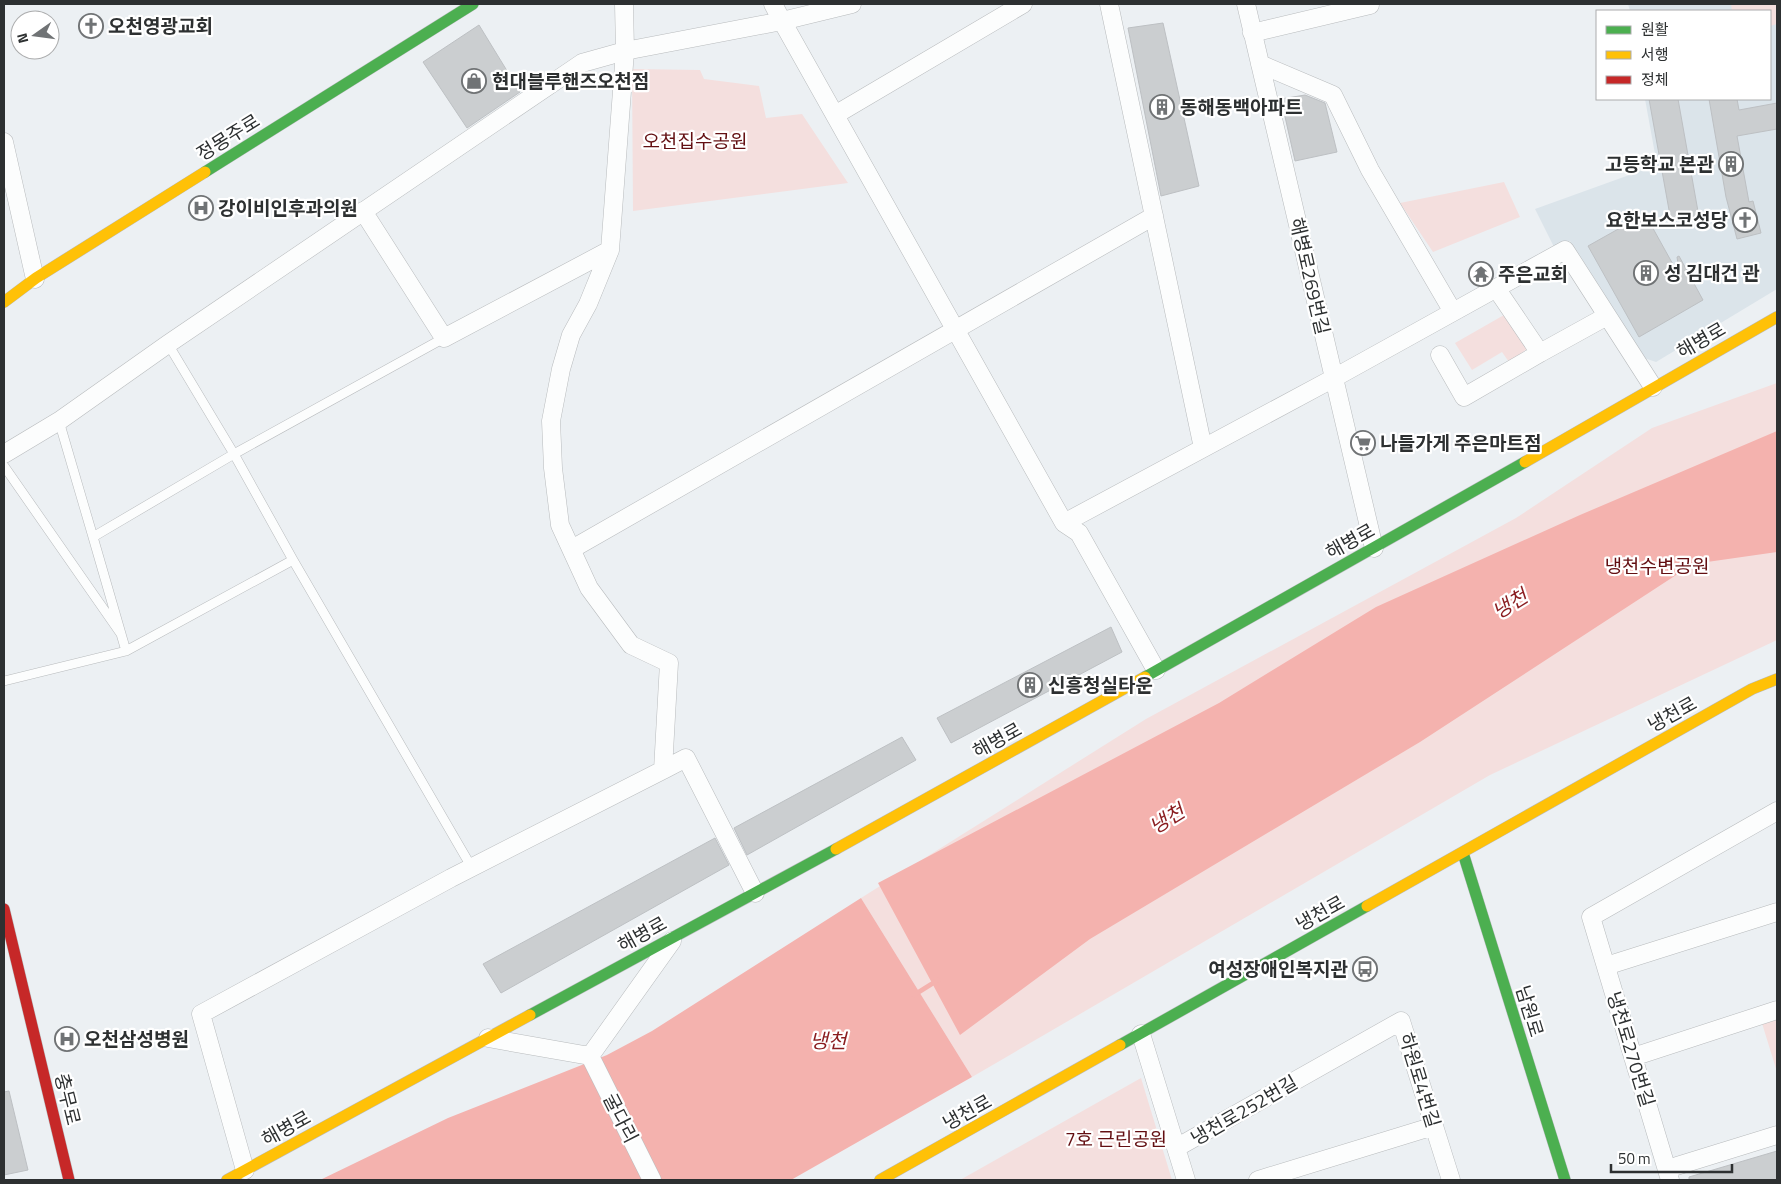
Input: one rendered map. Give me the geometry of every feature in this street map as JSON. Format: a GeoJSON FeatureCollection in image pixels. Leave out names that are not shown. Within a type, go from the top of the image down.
{"type":"FeatureCollection","features":[{"type":"Feature","properties":{"kind":"main road","name":"정몽주로"},"geometry":{"type":"LineString","coordinates":[[4,302],[35,279],[473,4]]}},
{"type":"Feature","properties":{"kind":"main road","name":"해병로"},"geometry":{"type":"LineString","coordinates":[[227,1180],[900,814],[1374,548],[1777,317]]}},
{"type":"Feature","properties":{"kind":"main road","name":"냉천로"},"geometry":{"type":"LineString","coordinates":[[880,1180],[1752,689],[1777,679]]}},
{"type":"Feature","properties":{"kind":"main road","name":"남원로"},"geometry":{"type":"LineString","coordinates":[[1463,853],[1564,1180]]}},
{"type":"Feature","properties":{"kind":"main road","name":"충무로"},"geometry":{"type":"LineString","coordinates":[[4,909],[69,1180]]}},
{"type":"Feature","properties":{"kind":"street"},"geometry":{"type":"LineString","coordinates":[[624,4],[625,51],[610,250],[588,304],[572,335],[561,369],[551,421],[553,468],[560,524],[589,588],[631,645],[669,664],[663,770]]}},
{"type":"Feature","properties":{"kind":"street"},"geometry":{"type":"LineString","coordinates":[[773,4],[1064,523],[1079,532],[1156,670]]}},
{"type":"Feature","properties":{"kind":"street"},"geometry":{"type":"LineString","coordinates":[[4,454],[59,421],[168,344],[582,64],[625,51],[852,4]]}},
{"type":"Feature","properties":{"kind":"street"},"geometry":{"type":"LineString","coordinates":[[835,115],[1023,4]]}},
{"type":"Feature","properties":{"kind":"street"},"geometry":{"type":"LineString","coordinates":[[1110,4],[1203,448]]}},
{"type":"Feature","properties":{"kind":"street","name":"해병로269번길"},"geometry":{"type":"LineString","coordinates":[[1246,4],[1374,548]]}},
{"type":"Feature","properties":{"kind":"street"},"geometry":{"type":"LineString","coordinates":[[1252,33],[1370,4]]}},
{"type":"Feature","properties":{"kind":"street"},"geometry":{"type":"LineString","coordinates":[[1260,64],[1333,95],[1370,170],[1453,312]]}},
{"type":"Feature","properties":{"kind":"street"},"geometry":{"type":"LineString","coordinates":[[4,142],[35,279]]}},
{"type":"Feature","properties":{"kind":"street"},"geometry":{"type":"LineString","coordinates":[[363,211],[444,338],[610,250]]}},
{"type":"Feature","properties":{"kind":"street"},"geometry":{"type":"LineString","coordinates":[[572,549],[1154,216]]}},
{"type":"Feature","properties":{"kind":"street"},"geometry":{"type":"LineString","coordinates":[[1064,523],[1334,378],[1565,250],[1654,388]]}},
{"type":"Feature","properties":{"kind":"street"},"geometry":{"type":"LineString","coordinates":[[1496,288],[1540,353]]}},
{"type":"Feature","properties":{"kind":"street"},"geometry":{"type":"LineString","coordinates":[[1440,355],[1464,397],[1607,316]]}},
{"type":"Feature","properties":{"kind":"street"},"geometry":{"type":"LineString","coordinates":[[245,1170],[201,1014],[472,868],[686,758],[755,893]]}},
{"type":"Feature","properties":{"kind":"street","name":"냉천로270번길"},"geometry":{"type":"LineString","coordinates":[[1669,1175],[1591,917],[1777,811]]}},
{"type":"Feature","properties":{"kind":"street"},"geometry":{"type":"LineString","coordinates":[[1606,966],[1777,912]]}},
{"type":"Feature","properties":{"kind":"street"},"geometry":{"type":"LineString","coordinates":[[488,1038],[590,1058],[676,936]]}},
{"type":"Feature","properties":{"kind":"street"},"geometry":{"type":"LineString","coordinates":[[1633,1057],[1777,1010]]}},
{"type":"Feature","properties":{"kind":"street","name":"하원로4번길"},"geometry":{"type":"LineString","coordinates":[[1312,1071],[1401,1021],[1451,1180]]}},
{"type":"Feature","properties":{"kind":"street","name":"냉천로252번길"},"geometry":{"type":"LineString","coordinates":[[1142,1034],[1186,1180]]}},
{"type":"Feature","properties":{"kind":"street","name":"굴다리"},"geometry":{"type":"LineString","coordinates":[[590,1058],[652,1180]]}},
{"type":"Feature","properties":{"kind":"street","name":"냉천로252번길"},"geometry":{"type":"LineString","coordinates":[[1176,1148],[1312,1071]]}},
{"type":"Feature","properties":{"kind":"street"},"geometry":{"type":"LineString","coordinates":[[1258,1180],[1434,1126]]}},
{"type":"Feature","properties":{"kind":"street"},"geometry":{"type":"LineString","coordinates":[[1669,1175],[1777,1135]]}},
{"type":"Feature","properties":{"kind":"lane"},"geometry":{"type":"LineString","coordinates":[[93,537],[234,454],[444,338]]}},
{"type":"Feature","properties":{"kind":"lane"},"geometry":{"type":"LineString","coordinates":[[168,344],[234,454],[293,560],[472,868]]}},
{"type":"Feature","properties":{"kind":"lane"},"geometry":{"type":"LineString","coordinates":[[59,421],[126,651]]}},
{"type":"Feature","properties":{"kind":"lane"},"geometry":{"type":"LineString","coordinates":[[4,466],[122,634]]}},
{"type":"Feature","properties":{"kind":"lane"},"geometry":{"type":"LineString","coordinates":[[4,682],[126,651],[293,560]]}},
{"type":"Feature","properties":{"kind":"shaded area"},"geometry":{"type":"Polygon","coordinates":[[[1628,4],[1777,4],[1777,289],[1656,362],[1641,357],[1570,241],[1554,247],[1535,209],[1657,165],[1645,100],[1771,100],[1771,10],[1630,10],[1628,4]]]}},
{"type":"Feature","properties":{"kind":"green space"},"geometry":{"type":"Polygon","coordinates":[[[1731,4],[1777,4],[1777,24],[1771,26],[1771,10],[1732,10],[1731,4]]]}},
{"type":"Feature","properties":{"kind":"green space","name":"오천집수공원"},"geometry":{"type":"Polygon","coordinates":[[[632,69],[700,70],[704,79],[759,86],[766,118],[802,114],[848,183],[633,211],[632,69]]]}},
{"type":"Feature","properties":{"kind":"green space"},"geometry":{"type":"Polygon","coordinates":[[[1504,182],[1520,217],[1433,252],[1400,203],[1504,182]]]}},
{"type":"Feature","properties":{"kind":"green space"},"geometry":{"type":"Polygon","coordinates":[[[1504,315],[1527,349],[1509,362],[1502,352],[1472,370],[1455,343],[1504,315]]]}},
{"type":"Feature","properties":{"kind":"green space","name":"냉천수변공원"},"geometry":{"type":"Polygon","coordinates":[[[1777,383],[1777,640],[1490,775],[972,1077],[861,898],[1146,719],[1516,518],[1652,428],[1777,383]]]}},
{"type":"Feature","properties":{"kind":"green space"},"geometry":{"type":"Polygon","coordinates":[[[1777,1015],[1777,1072],[1761,1020],[1777,1015]]]}},
{"type":"Feature","properties":{"kind":"green space","name":"7호 근린공원"},"geometry":{"type":"Polygon","coordinates":[[[1141,1078],[1172,1180],[960,1180],[1141,1078]]]}},
{"type":"Feature","properties":{"kind":"water"},"geometry":{"type":"Polygon","coordinates":[[[1777,431],[1777,552],[1693,564],[1420,742],[1090,939],[960,1035],[878,883],[1219,703],[1376,607],[1580,515],[1777,431]]]}},
{"type":"Feature","properties":{"kind":"water","name":"냉천"},"geometry":{"type":"Polygon","coordinates":[[[861,898],[972,1077],[791,1180],[320,1180],[448,1118],[607,1055],[652,1031],[861,898]]]}},
{"type":"Feature","properties":{"kind":"building","name":"동해동백아파트"},"geometry":{"type":"Polygon","coordinates":[[[1163,23],[1199,186],[1161,196],[1128,28],[1163,23]]]}},
{"type":"Feature","properties":{"kind":"building","name":"현대블루핸즈오천점"},"geometry":{"type":"Polygon","coordinates":[[[479,25],[520,92],[467,128],[423,62],[479,25]]]}},
{"type":"Feature","properties":{"kind":"building"},"geometry":{"type":"Polygon","coordinates":[[[1305,95],[1325,103],[1337,152],[1295,161],[1281,99],[1305,95]]]}},
{"type":"Feature","properties":{"kind":"building"},"geometry":{"type":"Polygon","coordinates":[[[1649,100],[1678,100],[1699,217],[1671,221],[1649,100]]]}},
{"type":"Feature","properties":{"kind":"building","name":"고등학교 본관"},"geometry":{"type":"Polygon","coordinates":[[[1709,100],[1737,100],[1739,110],[1777,103],[1777,129],[1737,136],[1749,202],[1753,201],[1761,233],[1737,239],[1726,197],[1709,100]]]}},
{"type":"Feature","properties":{"kind":"building","name":"성 김대건 관"},"geometry":{"type":"Polygon","coordinates":[[[1645,214],[1680,277],[1677,257],[1679,256],[1703,300],[1639,337],[1588,246],[1645,214]]]}},
{"type":"Feature","properties":{"kind":"building","name":"신흥청실타운"},"geometry":{"type":"Polygon","coordinates":[[[1111,627],[1122,652],[951,743],[937,718],[1111,627]]]}},
{"type":"Feature","properties":{"kind":"building"},"geometry":{"type":"Polygon","coordinates":[[[902,737],[916,760],[747,855],[734,828],[902,737]]]}},
{"type":"Feature","properties":{"kind":"building"},"geometry":{"type":"Polygon","coordinates":[[[715,838],[729,865],[501,993],[483,964],[715,838]]]}},
{"type":"Feature","properties":{"kind":"building"},"geometry":{"type":"Polygon","coordinates":[[[9,1091],[28,1170],[4,1175],[4,1092],[9,1091]]]}},
{"type":"Feature","properties":{"kind":"building"},"geometry":{"type":"Polygon","coordinates":[[[1777,1151],[1777,1180],[1689,1180],[1689,1177],[1777,1151]]]}},
{"type":"Feature","properties":{"kind":"waterway","name":"냉천"},"geometry":{"type":"LineString","coordinates":[[914,995],[938,980]]}},
{"type":"Feature","properties":{"kind":"traffic: fast"},"geometry":{"type":"LineString","coordinates":[[205,172],[473,4]]}},
{"type":"Feature","properties":{"kind":"traffic: fast"},"geometry":{"type":"LineString","coordinates":[[1145,677],[1525,462]]}},
{"type":"Feature","properties":{"kind":"traffic: fast"},"geometry":{"type":"LineString","coordinates":[[530,1015],[836,849]]}},
{"type":"Feature","properties":{"kind":"traffic: fast"},"geometry":{"type":"LineString","coordinates":[[1463,853],[1565,1180]]}},
{"type":"Feature","properties":{"kind":"traffic: fast"},"geometry":{"type":"LineString","coordinates":[[1120,1045],[1367,906]]}},
{"type":"Feature","properties":{"kind":"traffic: slow"},"geometry":{"type":"LineString","coordinates":[[4,302],[36,278],[205,172]]}},
{"type":"Feature","properties":{"kind":"traffic: slow"},"geometry":{"type":"LineString","coordinates":[[1525,462],[1777,317]]}},
{"type":"Feature","properties":{"kind":"traffic: slow"},"geometry":{"type":"LineString","coordinates":[[836,849],[1145,677]]}},
{"type":"Feature","properties":{"kind":"traffic: slow"},"geometry":{"type":"LineString","coordinates":[[1367,906],[1752,689],[1777,679]]}},
{"type":"Feature","properties":{"kind":"traffic: slow"},"geometry":{"type":"LineString","coordinates":[[227,1180],[530,1015]]}},
{"type":"Feature","properties":{"kind":"traffic: slow"},"geometry":{"type":"LineString","coordinates":[[880,1180],[1120,1045]]}},
{"type":"Feature","properties":{"kind":"traffic: jam"},"geometry":{"type":"LineString","coordinates":[[4,909],[69,1180]]}},
{"type":"Feature","properties":{"kind":"place","name":"오천영광교회"},"geometry":{"type":"Point","coordinates":[91,26]}},
{"type":"Feature","properties":{"kind":"place","name":"현대블루핸즈오천점"},"geometry":{"type":"Point","coordinates":[474,81]}},
{"type":"Feature","properties":{"kind":"place","name":"동해동백아파트"},"geometry":{"type":"Point","coordinates":[1162,107]}},
{"type":"Feature","properties":{"kind":"place","name":"고등학교 본관"},"geometry":{"type":"Point","coordinates":[1731,164]}},
{"type":"Feature","properties":{"kind":"place","name":"강이비인후과의원"},"geometry":{"type":"Point","coordinates":[201,208]}},
{"type":"Feature","properties":{"kind":"place","name":"요한보스코성당"},"geometry":{"type":"Point","coordinates":[1745,220]}},
{"type":"Feature","properties":{"kind":"place","name":"성 김대건 관"},"geometry":{"type":"Point","coordinates":[1646,273]}},
{"type":"Feature","properties":{"kind":"place","name":"주은교회"},"geometry":{"type":"Point","coordinates":[1481,274]}},
{"type":"Feature","properties":{"kind":"place","name":"나들가게 주은마트점"},"geometry":{"type":"Point","coordinates":[1363,443]}},
{"type":"Feature","properties":{"kind":"place","name":"신흥청실타운"},"geometry":{"type":"Point","coordinates":[1030,685]}},
{"type":"Feature","properties":{"kind":"place","name":"여성장애인복지관"},"geometry":{"type":"Point","coordinates":[1365,969]}},
{"type":"Feature","properties":{"kind":"place","name":"오천삼성병원"},"geometry":{"type":"Point","coordinates":[67,1039]}}]}
